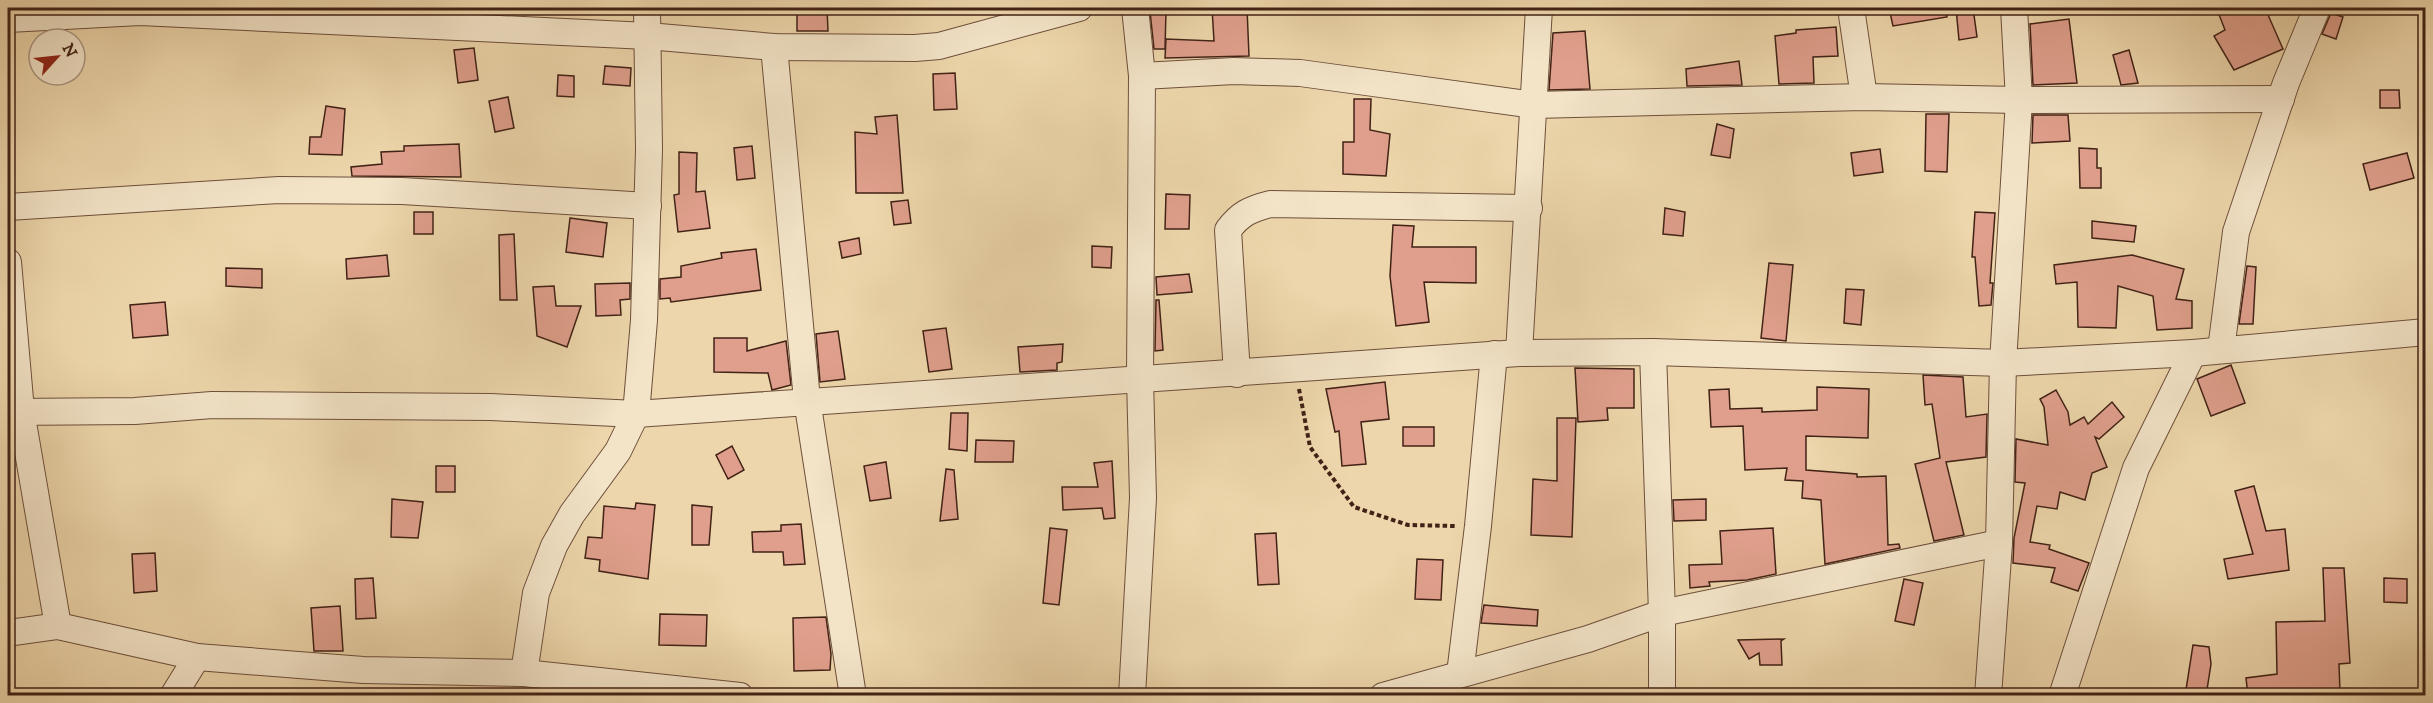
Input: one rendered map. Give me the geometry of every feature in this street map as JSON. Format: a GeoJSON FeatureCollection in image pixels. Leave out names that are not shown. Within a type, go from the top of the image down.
{"type":"FeatureCollection","features":[{"type":"Feature","properties":{"kind":"street"},"geometry":{"type":"LineString","coordinates":[[524,673],[536,593],[554,546],[572,514],[618,451],[636,414],[644,320],[648,206],[646,8]]}},
{"type":"Feature","properties":{"kind":"street"},"geometry":{"type":"LineString","coordinates":[[8,19],[140,10],[415,16],[774,47],[915,48],[939,46],[1079,8]]}},
{"type":"Feature","properties":{"kind":"street"},"geometry":{"type":"LineString","coordinates":[[1132,696],[1143,498],[1140,378],[1142,76],[1136,8]]}},
{"type":"Feature","properties":{"kind":"street"},"geometry":{"type":"LineString","coordinates":[[1519,353],[1539,8]]}},
{"type":"Feature","properties":{"kind":"street"},"geometry":{"type":"LineString","coordinates":[[1851,8],[1864,97]]}},
{"type":"Feature","properties":{"kind":"street"},"geometry":{"type":"LineString","coordinates":[[1988,696],[1999,543],[2003,363],[2019,100],[2014,8]]}},
{"type":"Feature","properties":{"kind":"street"},"geometry":{"type":"LineString","coordinates":[[2221,350],[2236,232],[2280,99],[2317,8]]}},
{"type":"Feature","properties":{"kind":"street"},"geometry":{"type":"LineString","coordinates":[[774,47],[807,400],[853,696]]}},
{"type":"Feature","properties":{"kind":"street"},"geometry":{"type":"LineString","coordinates":[[1142,76],[1234,71],[1300,73],[1534,105],[1864,97],[2019,100],[2280,99]]}},
{"type":"Feature","properties":{"kind":"street"},"geometry":{"type":"LineString","coordinates":[[8,207],[279,190],[402,191],[648,206]]}},
{"type":"Feature","properties":{"kind":"street"},"geometry":{"type":"LineString","coordinates":[[1237,374],[1228,230],[1245,212],[1270,204],[1529,208]]}},
{"type":"Feature","properties":{"kind":"street"},"geometry":{"type":"LineString","coordinates":[[8,262],[14,412],[58,626]]}},
{"type":"Feature","properties":{"kind":"street"},"geometry":{"type":"LineString","coordinates":[[14,412],[135,411],[212,405],[491,407],[636,414],[734,410],[807,400],[1140,378],[1237,374],[1494,354],[1653,352],[2003,363],[2193,353],[2426,332]]}},
{"type":"Feature","properties":{"kind":"street"},"geometry":{"type":"LineString","coordinates":[[1653,352],[1662,613],[1662,696]]}},
{"type":"Feature","properties":{"kind":"street"},"geometry":{"type":"LineString","coordinates":[[2062,696],[2136,468],[2193,353]]}},
{"type":"Feature","properties":{"kind":"street"},"geometry":{"type":"LineString","coordinates":[[1460,674],[1478,526],[1494,354]]}},
{"type":"Feature","properties":{"kind":"street"},"geometry":{"type":"LineString","coordinates":[[1383,696],[1588,639],[1662,613],[1999,543]]}},
{"type":"Feature","properties":{"kind":"street"},"geometry":{"type":"LineString","coordinates":[[8,633],[58,626],[197,657],[363,670],[524,673],[740,696]]}},
{"type":"Feature","properties":{"kind":"street"},"geometry":{"type":"LineString","coordinates":[[173,696],[197,657]]}},
{"type":"Feature","properties":{"kind":"path"},"geometry":{"type":"LineString","coordinates":[[1295,370],[1310,447],[1354,507],[1408,525],[1478,526]]}},
{"type":"Feature","properties":{"kind":"building"},"geometry":{"type":"Polygon","coordinates":[[[797,8],[827,8],[828,31],[797,31],[797,8]]]}},
{"type":"Feature","properties":{"kind":"building"},"geometry":{"type":"Polygon","coordinates":[[[1212,8],[1247,8],[1249,56],[1165,58],[1166,39],[1214,41],[1212,8]]]}},
{"type":"Feature","properties":{"kind":"building"},"geometry":{"type":"Polygon","coordinates":[[[1889,8],[1946,8],[1947,17],[1893,26],[1889,8]]]}},
{"type":"Feature","properties":{"kind":"building"},"geometry":{"type":"Polygon","coordinates":[[[1956,8],[1973,8],[1977,37],[1959,40],[1956,8]]]}},
{"type":"Feature","properties":{"kind":"building"},"geometry":{"type":"Polygon","coordinates":[[[2229,8],[2265,8],[2283,49],[2234,70],[2214,36],[2225,30],[2218,12],[2229,8]]]}},
{"type":"Feature","properties":{"kind":"building"},"geometry":{"type":"Polygon","coordinates":[[[1150,11],[1166,11],[1165,49],[1154,49],[1150,11]]]}},
{"type":"Feature","properties":{"kind":"building"},"geometry":{"type":"Polygon","coordinates":[[[2331,13],[2343,17],[2336,39],[2322,34],[2331,13]]]}},
{"type":"Feature","properties":{"kind":"building"},"geometry":{"type":"Polygon","coordinates":[[[2069,19],[2077,83],[2033,85],[2030,24],[2069,19]]]}},
{"type":"Feature","properties":{"kind":"building"},"geometry":{"type":"Polygon","coordinates":[[[1836,27],[1838,56],[1813,57],[1814,83],[1779,84],[1775,36],[1796,33],[1796,30],[1836,27]]]}},
{"type":"Feature","properties":{"kind":"building"},"geometry":{"type":"Polygon","coordinates":[[[1585,31],[1590,89],[1549,90],[1553,33],[1585,31]]]}},
{"type":"Feature","properties":{"kind":"building"},"geometry":{"type":"Polygon","coordinates":[[[474,48],[478,80],[458,83],[454,50],[474,48]]]}},
{"type":"Feature","properties":{"kind":"building"},"geometry":{"type":"Polygon","coordinates":[[[2129,50],[2138,83],[2121,85],[2113,55],[2129,50]]]}},
{"type":"Feature","properties":{"kind":"building"},"geometry":{"type":"Polygon","coordinates":[[[1739,61],[1742,85],[1687,86],[1686,69],[1739,61]]]}},
{"type":"Feature","properties":{"kind":"building"},"geometry":{"type":"Polygon","coordinates":[[[605,66],[631,68],[630,86],[603,84],[605,66]]]}},
{"type":"Feature","properties":{"kind":"building"},"geometry":{"type":"Polygon","coordinates":[[[955,73],[957,109],[934,110],[933,74],[955,73]]]}},
{"type":"Feature","properties":{"kind":"building"},"geometry":{"type":"Polygon","coordinates":[[[558,75],[574,76],[574,97],[557,96],[558,75]]]}},
{"type":"Feature","properties":{"kind":"building"},"geometry":{"type":"Polygon","coordinates":[[[2380,90],[2399,90],[2400,108],[2380,108],[2380,90]]]}},
{"type":"Feature","properties":{"kind":"building"},"geometry":{"type":"Polygon","coordinates":[[[508,97],[514,128],[495,132],[489,101],[508,97]]]}},
{"type":"Feature","properties":{"kind":"building"},"geometry":{"type":"Polygon","coordinates":[[[1354,99],[1371,99],[1370,130],[1390,134],[1386,176],[1343,174],[1343,142],[1354,142],[1354,99]]]}},
{"type":"Feature","properties":{"kind":"building"},"geometry":{"type":"Polygon","coordinates":[[[326,106],[345,109],[342,155],[309,154],[310,137],[321,137],[326,106]]]}},
{"type":"Feature","properties":{"kind":"building"},"geometry":{"type":"Polygon","coordinates":[[[1926,114],[1949,114],[1947,172],[1925,171],[1926,114]]]}},
{"type":"Feature","properties":{"kind":"building"},"geometry":{"type":"Polygon","coordinates":[[[897,115],[903,193],[856,193],[855,132],[877,134],[875,117],[897,115]]]}},
{"type":"Feature","properties":{"kind":"building"},"geometry":{"type":"Polygon","coordinates":[[[2033,115],[2068,115],[2070,141],[2032,143],[2033,115]]]}},
{"type":"Feature","properties":{"kind":"building"},"geometry":{"type":"Polygon","coordinates":[[[1717,124],[1734,129],[1730,158],[1711,155],[1717,124]]]}},
{"type":"Feature","properties":{"kind":"building"},"geometry":{"type":"Polygon","coordinates":[[[459,144],[461,177],[352,176],[351,167],[382,164],[381,152],[404,151],[404,146],[459,144]]]}},
{"type":"Feature","properties":{"kind":"building"},"geometry":{"type":"Polygon","coordinates":[[[752,146],[755,178],[737,180],[734,148],[752,146]]]}},
{"type":"Feature","properties":{"kind":"building"},"geometry":{"type":"Polygon","coordinates":[[[2079,148],[2097,149],[2097,168],[2101,168],[2101,188],[2080,188],[2079,148]]]}},
{"type":"Feature","properties":{"kind":"building"},"geometry":{"type":"Polygon","coordinates":[[[1880,149],[1883,172],[1854,176],[1851,153],[1880,149]]]}},
{"type":"Feature","properties":{"kind":"building"},"geometry":{"type":"Polygon","coordinates":[[[679,152],[697,153],[696,192],[705,191],[710,228],[678,232],[674,195],[679,194],[679,152]]]}},
{"type":"Feature","properties":{"kind":"building"},"geometry":{"type":"Polygon","coordinates":[[[2407,153],[2414,178],[2370,190],[2363,164],[2407,153]]]}},
{"type":"Feature","properties":{"kind":"building"},"geometry":{"type":"Polygon","coordinates":[[[1166,194],[1190,195],[1189,229],[1165,229],[1166,194]]]}},
{"type":"Feature","properties":{"kind":"building"},"geometry":{"type":"Polygon","coordinates":[[[908,200],[911,223],[894,225],[891,202],[908,200]]]}},
{"type":"Feature","properties":{"kind":"building"},"geometry":{"type":"Polygon","coordinates":[[[1665,208],[1685,212],[1683,236],[1663,234],[1665,208]]]}},
{"type":"Feature","properties":{"kind":"building"},"geometry":{"type":"Polygon","coordinates":[[[414,212],[433,212],[433,234],[414,234],[414,212]]]}},
{"type":"Feature","properties":{"kind":"building"},"geometry":{"type":"Polygon","coordinates":[[[1975,212],[1995,213],[1990,283],[1993,283],[1991,305],[1979,306],[1975,257],[1972,257],[1975,212]]]}},
{"type":"Feature","properties":{"kind":"building"},"geometry":{"type":"Polygon","coordinates":[[[570,218],[607,223],[603,257],[566,252],[570,218]]]}},
{"type":"Feature","properties":{"kind":"building"},"geometry":{"type":"Polygon","coordinates":[[[2092,221],[2136,226],[2134,242],[2092,238],[2092,221]]]}},
{"type":"Feature","properties":{"kind":"building"},"geometry":{"type":"Polygon","coordinates":[[[1393,225],[1414,226],[1412,247],[1476,247],[1476,283],[1424,282],[1429,322],[1396,326],[1390,276],[1393,225]]]}},
{"type":"Feature","properties":{"kind":"building"},"geometry":{"type":"Polygon","coordinates":[[[514,234],[517,300],[500,300],[499,235],[514,234]]]}},
{"type":"Feature","properties":{"kind":"building"},"geometry":{"type":"Polygon","coordinates":[[[859,238],[861,254],[842,258],[839,242],[859,238]]]}},
{"type":"Feature","properties":{"kind":"building"},"geometry":{"type":"Polygon","coordinates":[[[1092,246],[1112,247],[1111,268],[1092,267],[1092,246]]]}},
{"type":"Feature","properties":{"kind":"building"},"geometry":{"type":"Polygon","coordinates":[[[756,249],[761,290],[671,302],[670,298],[660,299],[660,279],[681,277],[681,266],[722,258],[721,253],[756,249]]]}},
{"type":"Feature","properties":{"kind":"building"},"geometry":{"type":"Polygon","coordinates":[[[387,255],[389,276],[347,279],[346,259],[387,255]]]}},
{"type":"Feature","properties":{"kind":"building"},"geometry":{"type":"Polygon","coordinates":[[[2132,255],[2184,269],[2176,299],[2192,301],[2192,328],[2157,330],[2153,296],[2118,286],[2116,328],[2078,327],[2077,282],[2056,284],[2054,265],[2132,255]]]}},
{"type":"Feature","properties":{"kind":"building"},"geometry":{"type":"Polygon","coordinates":[[[1769,263],[1793,265],[1786,341],[1761,338],[1769,263]]]}},
{"type":"Feature","properties":{"kind":"building"},"geometry":{"type":"Polygon","coordinates":[[[2247,266],[2256,267],[2253,324],[2239,324],[2247,266]]]}},
{"type":"Feature","properties":{"kind":"building"},"geometry":{"type":"Polygon","coordinates":[[[226,268],[262,269],[262,288],[226,286],[226,268]]]}},
{"type":"Feature","properties":{"kind":"building"},"geometry":{"type":"Polygon","coordinates":[[[1189,274],[1192,292],[1157,295],[1156,277],[1189,274]]]}},
{"type":"Feature","properties":{"kind":"building"},"geometry":{"type":"Polygon","coordinates":[[[630,283],[630,299],[620,300],[621,315],[596,316],[595,284],[630,283]]]}},
{"type":"Feature","properties":{"kind":"building"},"geometry":{"type":"Polygon","coordinates":[[[554,286],[556,306],[581,306],[567,347],[537,336],[533,287],[554,286]]]}},
{"type":"Feature","properties":{"kind":"building"},"geometry":{"type":"Polygon","coordinates":[[[1846,289],[1864,290],[1861,325],[1844,323],[1846,289]]]}},
{"type":"Feature","properties":{"kind":"building"},"geometry":{"type":"Polygon","coordinates":[[[1156,300],[1159,300],[1163,350],[1155,351],[1156,300]]]}},
{"type":"Feature","properties":{"kind":"building"},"geometry":{"type":"Polygon","coordinates":[[[165,302],[168,335],[133,338],[130,305],[165,302]]]}},
{"type":"Feature","properties":{"kind":"building"},"geometry":{"type":"Polygon","coordinates":[[[946,328],[952,369],[929,372],[923,331],[946,328]]]}},
{"type":"Feature","properties":{"kind":"building"},"geometry":{"type":"Polygon","coordinates":[[[838,331],[845,379],[820,382],[816,334],[838,331]]]}},
{"type":"Feature","properties":{"kind":"building"},"geometry":{"type":"Polygon","coordinates":[[[714,338],[747,338],[747,351],[786,341],[791,385],[772,390],[768,373],[714,372],[714,338]]]}},
{"type":"Feature","properties":{"kind":"building"},"geometry":{"type":"Polygon","coordinates":[[[1063,344],[1062,362],[1057,363],[1057,370],[1020,372],[1018,347],[1063,344]]]}},
{"type":"Feature","properties":{"kind":"building"},"geometry":{"type":"Polygon","coordinates":[[[2231,365],[2245,403],[2211,416],[2197,379],[2231,365]]]}},
{"type":"Feature","properties":{"kind":"building"},"geometry":{"type":"Polygon","coordinates":[[[1575,368],[1634,369],[1634,408],[1607,408],[1608,420],[1578,422],[1575,368]]]}},
{"type":"Feature","properties":{"kind":"building"},"geometry":{"type":"Polygon","coordinates":[[[1923,375],[1963,377],[1966,417],[1987,414],[1986,457],[1946,462],[1964,535],[1934,541],[1915,464],[1940,458],[1932,404],[1925,405],[1923,375]]]}},
{"type":"Feature","properties":{"kind":"building"},"geometry":{"type":"Polygon","coordinates":[[[1385,382],[1389,419],[1361,422],[1366,464],[1342,466],[1339,431],[1335,432],[1326,389],[1385,382]]]}},
{"type":"Feature","properties":{"kind":"building"},"geometry":{"type":"Polygon","coordinates":[[[1817,387],[1869,389],[1868,438],[1806,436],[1806,470],[1857,474],[1857,477],[1886,476],[1888,545],[1899,544],[1900,548],[1825,564],[1821,500],[1802,498],[1803,481],[1785,480],[1787,468],[1745,470],[1743,426],[1711,427],[1709,390],[1729,389],[1730,409],[1762,408],[1762,412],[1817,410],[1817,387]]]}},
{"type":"Feature","properties":{"kind":"building"},"geometry":{"type":"Polygon","coordinates":[[[2056,390],[2068,412],[2070,425],[2084,417],[2088,424],[2112,402],[2124,417],[2099,439],[2095,437],[2107,467],[2092,473],[2085,500],[2060,492],[2057,509],[2037,506],[2030,542],[2050,545],[2049,549],[2089,563],[2078,591],[2051,582],[2055,568],[2013,563],[2014,538],[2025,483],[2015,482],[2016,439],[2048,445],[2044,407],[2040,399],[2056,390]]]}},
{"type":"Feature","properties":{"kind":"building"},"geometry":{"type":"Polygon","coordinates":[[[951,413],[968,413],[967,451],[949,449],[951,413]]]}},
{"type":"Feature","properties":{"kind":"building"},"geometry":{"type":"Polygon","coordinates":[[[1557,418],[1576,418],[1572,537],[1531,535],[1533,479],[1557,481],[1557,418]]]}},
{"type":"Feature","properties":{"kind":"building"},"geometry":{"type":"Polygon","coordinates":[[[1403,427],[1434,427],[1434,446],[1403,446],[1403,427]]]}},
{"type":"Feature","properties":{"kind":"building"},"geometry":{"type":"Polygon","coordinates":[[[976,440],[1014,441],[1013,462],[975,462],[976,440]]]}},
{"type":"Feature","properties":{"kind":"building"},"geometry":{"type":"Polygon","coordinates":[[[732,446],[744,470],[728,479],[716,455],[732,446]]]}},
{"type":"Feature","properties":{"kind":"building"},"geometry":{"type":"Polygon","coordinates":[[[1112,461],[1115,518],[1104,519],[1102,508],[1063,510],[1062,487],[1098,487],[1094,463],[1112,461]]]}},
{"type":"Feature","properties":{"kind":"building"},"geometry":{"type":"Polygon","coordinates":[[[886,462],[891,498],[870,501],[864,466],[886,462]]]}},
{"type":"Feature","properties":{"kind":"building"},"geometry":{"type":"Polygon","coordinates":[[[436,466],[455,466],[455,492],[436,492],[436,466]]]}},
{"type":"Feature","properties":{"kind":"building"},"geometry":{"type":"Polygon","coordinates":[[[946,469],[954,470],[958,519],[940,521],[946,469]]]}},
{"type":"Feature","properties":{"kind":"building"},"geometry":{"type":"Polygon","coordinates":[[[2254,486],[2266,531],[2285,529],[2289,570],[2228,579],[2224,559],[2253,554],[2235,491],[2254,486]]]}},
{"type":"Feature","properties":{"kind":"building"},"geometry":{"type":"Polygon","coordinates":[[[392,499],[423,502],[418,538],[391,537],[392,499]]]}},
{"type":"Feature","properties":{"kind":"building"},"geometry":{"type":"Polygon","coordinates":[[[1706,499],[1706,520],[1674,521],[1673,500],[1706,499]]]}},
{"type":"Feature","properties":{"kind":"building"},"geometry":{"type":"Polygon","coordinates":[[[636,503],[655,505],[648,579],[599,571],[600,560],[585,558],[588,537],[602,538],[604,506],[635,509],[636,503]]]}},
{"type":"Feature","properties":{"kind":"building"},"geometry":{"type":"Polygon","coordinates":[[[692,505],[712,507],[709,545],[692,545],[692,505]]]}},
{"type":"Feature","properties":{"kind":"building"},"geometry":{"type":"Polygon","coordinates":[[[801,524],[805,564],[784,565],[783,552],[753,552],[752,532],[781,531],[781,525],[801,524]]]}},
{"type":"Feature","properties":{"kind":"building"},"geometry":{"type":"Polygon","coordinates":[[[1050,528],[1067,530],[1059,605],[1043,603],[1050,528]]]}},
{"type":"Feature","properties":{"kind":"building"},"geometry":{"type":"Polygon","coordinates":[[[1773,528],[1776,574],[1747,580],[1709,582],[1710,586],[1690,588],[1689,565],[1722,564],[1720,531],[1773,528]]]}},
{"type":"Feature","properties":{"kind":"building"},"geometry":{"type":"Polygon","coordinates":[[[1276,533],[1279,584],[1258,585],[1255,534],[1276,533]]]}},
{"type":"Feature","properties":{"kind":"building"},"geometry":{"type":"Polygon","coordinates":[[[155,553],[157,591],[134,593],[132,554],[155,553]]]}},
{"type":"Feature","properties":{"kind":"building"},"geometry":{"type":"Polygon","coordinates":[[[1417,559],[1443,560],[1441,600],[1415,599],[1417,559]]]}},
{"type":"Feature","properties":{"kind":"building"},"geometry":{"type":"Polygon","coordinates":[[[2323,568],[2344,568],[2350,663],[2339,664],[2340,692],[2248,696],[2246,678],[2277,674],[2276,622],[2325,621],[2323,568]]]}},
{"type":"Feature","properties":{"kind":"building"},"geometry":{"type":"Polygon","coordinates":[[[373,578],[376,618],[356,619],[355,579],[373,578]]]}},
{"type":"Feature","properties":{"kind":"building"},"geometry":{"type":"Polygon","coordinates":[[[2384,578],[2407,579],[2407,603],[2384,602],[2384,578]]]}},
{"type":"Feature","properties":{"kind":"building"},"geometry":{"type":"Polygon","coordinates":[[[1904,579],[1923,583],[1914,625],[1895,621],[1904,579]]]}},
{"type":"Feature","properties":{"kind":"building"},"geometry":{"type":"Polygon","coordinates":[[[1484,605],[1538,610],[1537,626],[1481,623],[1484,605]]]}},
{"type":"Feature","properties":{"kind":"building"},"geometry":{"type":"Polygon","coordinates":[[[340,606],[343,651],[314,651],[311,608],[340,606]]]}},
{"type":"Feature","properties":{"kind":"building"},"geometry":{"type":"Polygon","coordinates":[[[660,614],[707,615],[706,646],[659,645],[660,614]]]}},
{"type":"Feature","properties":{"kind":"building"},"geometry":{"type":"Polygon","coordinates":[[[826,617],[831,654],[830,670],[794,671],[793,618],[826,617]]]}},
{"type":"Feature","properties":{"kind":"building"},"geometry":{"type":"Polygon","coordinates":[[[1784,639],[1781,641],[1782,665],[1760,665],[1759,653],[1749,659],[1738,640],[1784,639]]]}},
{"type":"Feature","properties":{"kind":"building"},"geometry":{"type":"Polygon","coordinates":[[[2193,645],[2209,647],[2211,664],[2206,696],[2185,696],[2193,645]]]}}]}
